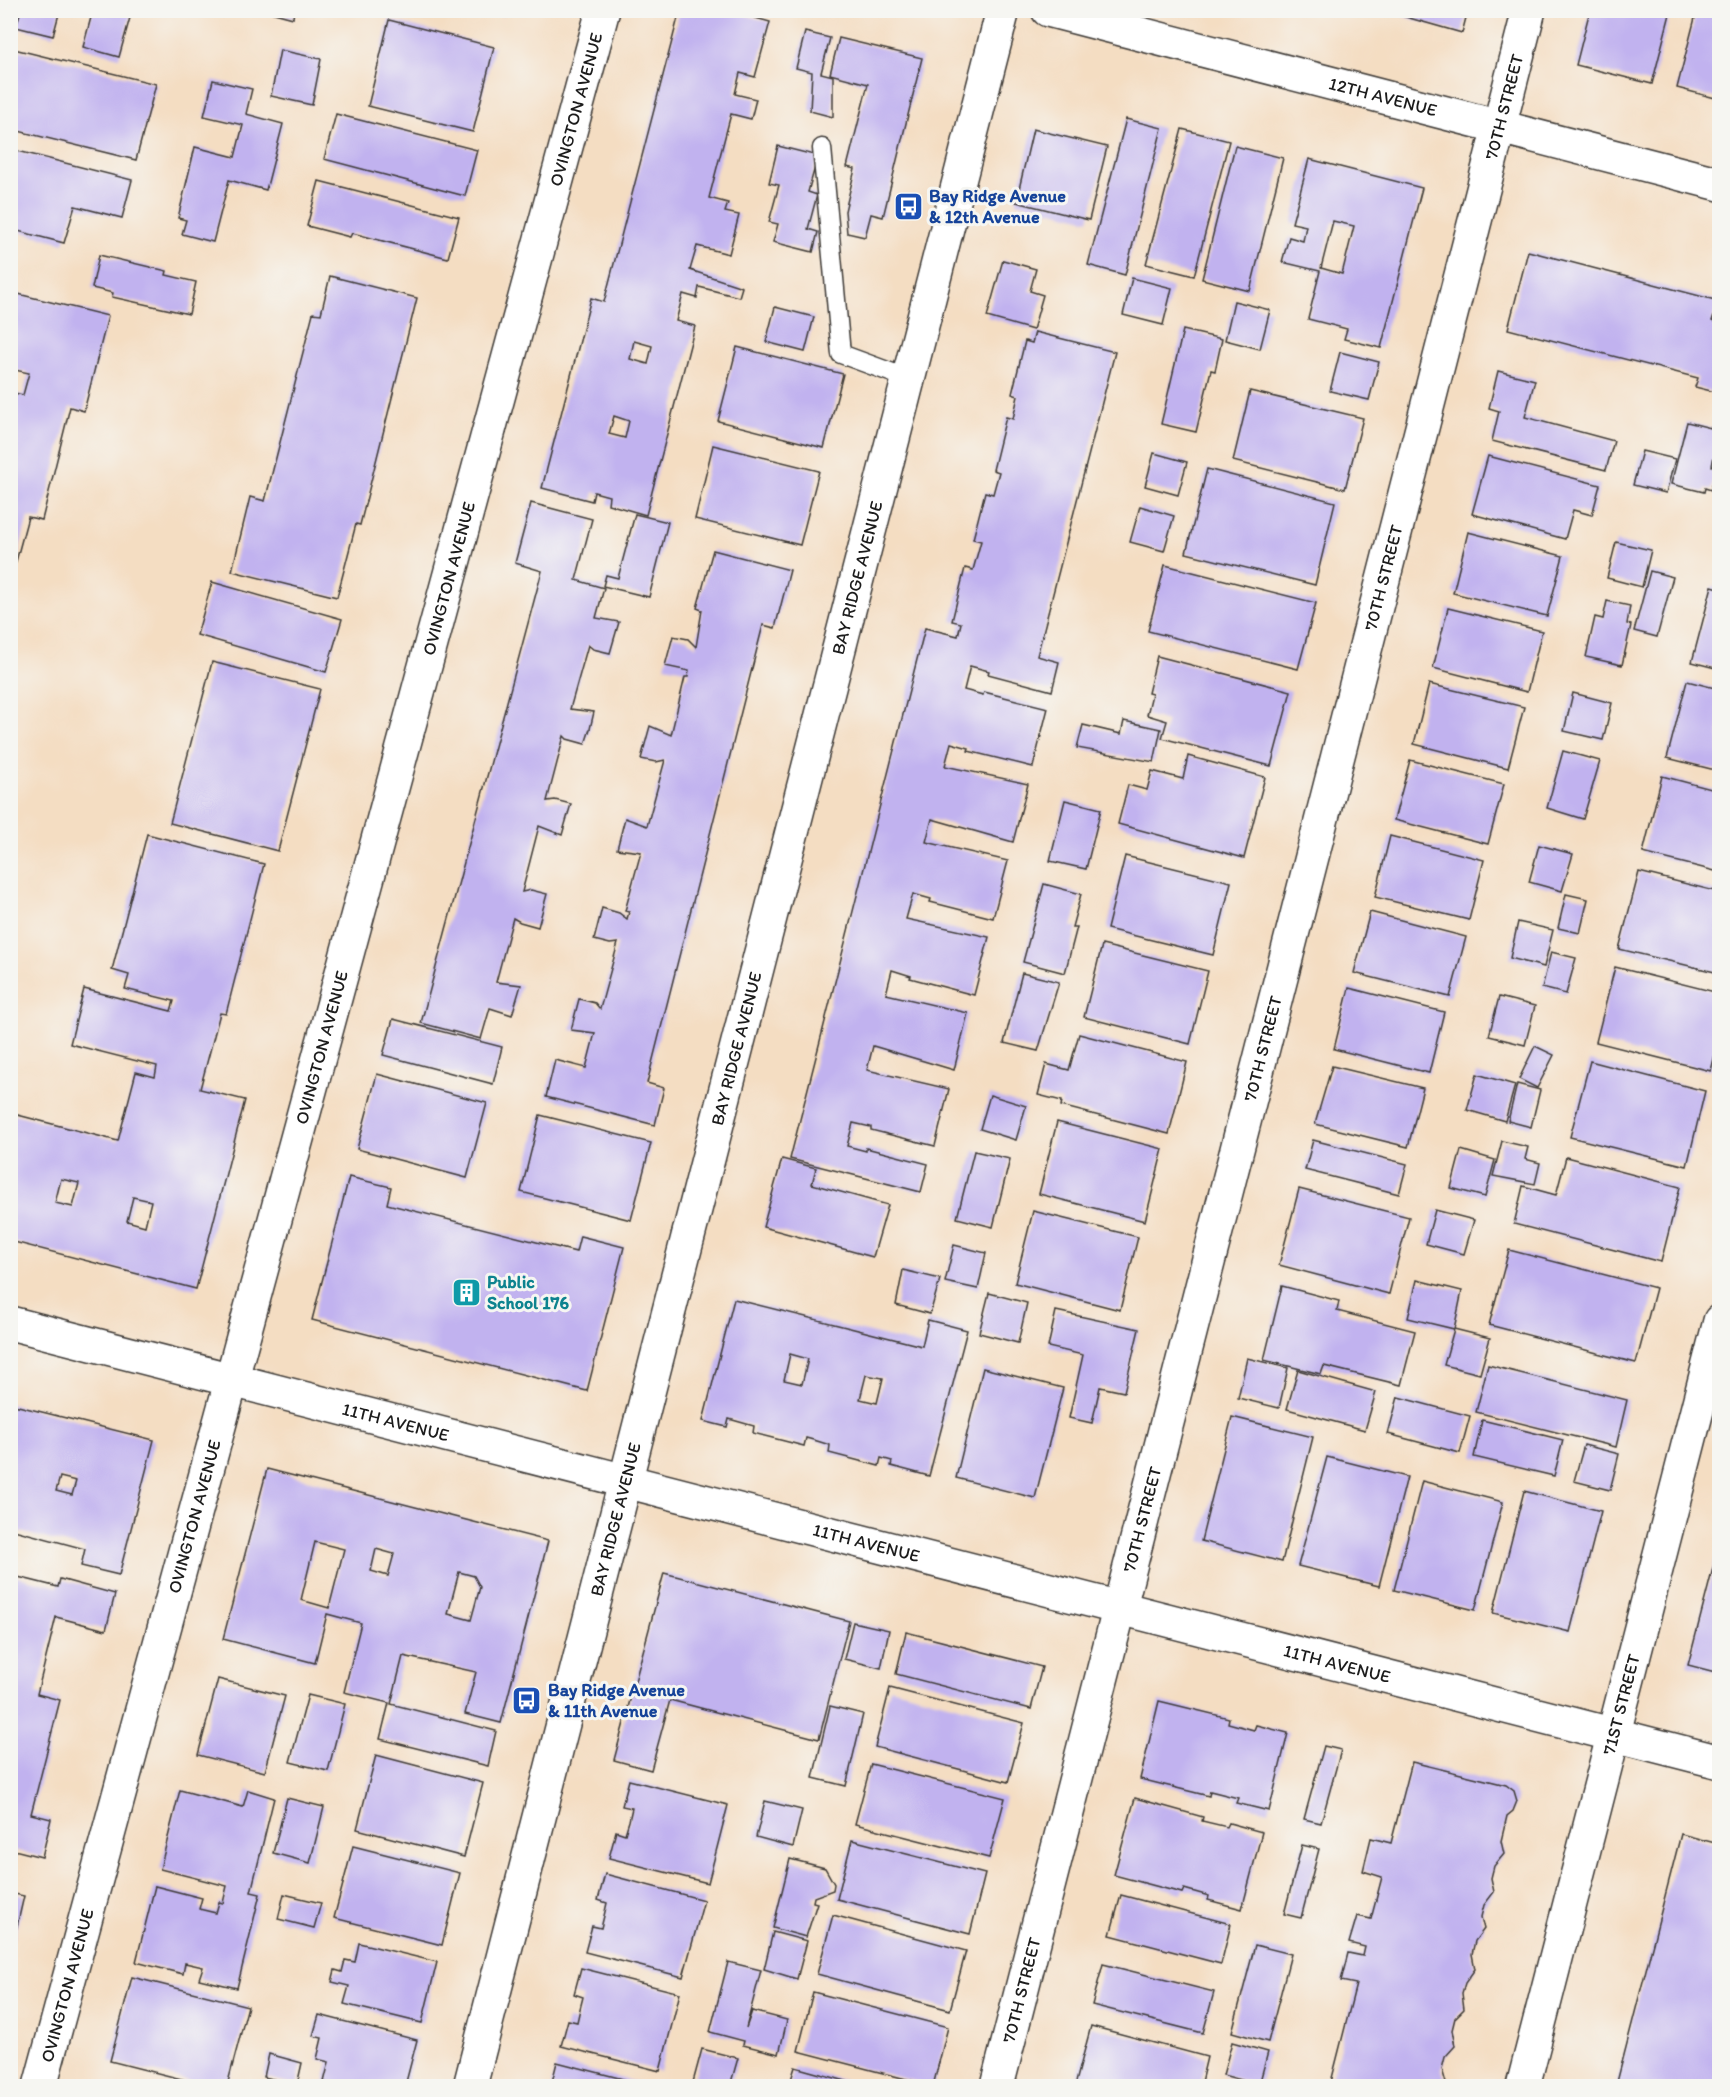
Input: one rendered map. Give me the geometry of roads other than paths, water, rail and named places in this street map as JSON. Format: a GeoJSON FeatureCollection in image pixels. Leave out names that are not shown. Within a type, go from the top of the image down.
{"type":"FeatureCollection","features":[{"type":"Feature","properties":{"kind":"street","name":"OVINGTON AVENUE"},"geometry":{"type":"LineString","coordinates":[[40,2086],[603,10]]}},
{"type":"Feature","properties":{"kind":"street","name":"BAY RIDGE AVENUE"},"geometry":{"type":"LineString","coordinates":[[470,2086],[1003,10]]}},
{"type":"Feature","properties":{"kind":"street","name":"12TH AVENUE"},"geometry":{"type":"LineString","coordinates":[[1048,10],[1719,184]]}},
{"type":"Feature","properties":{"kind":"street","name":"70TH STREET"},"geometry":{"type":"LineString","coordinates":[[997,2086],[1529,10]]}},
{"type":"Feature","properties":{"kind":"street","name":"71ST STREET"},"geometry":{"type":"LineString","coordinates":[[1523,2086],[1719,1321]]}},
{"type":"Feature","properties":{"kind":"street","name":"11TH AVENUE"},"geometry":{"type":"LineString","coordinates":[[10,1323],[1719,1762]]}},
{"type":"Feature","properties":{"kind":"lane"},"geometry":{"type":"LineString","coordinates":[[822,147],[841,354],[909,379]]}},
{"type":"Feature","properties":{"kind":"place","name":"Bay Ridge Avenue & 12th Avenue"},"geometry":{"type":"Point","coordinates":[908,206]}},
{"type":"Feature","properties":{"kind":"place","name":"Public School 176"},"geometry":{"type":"Point","coordinates":[466,1292]}},
{"type":"Feature","properties":{"kind":"place","name":"Bay Ridge Avenue & 11th Avenue"},"geometry":{"type":"Point","coordinates":[527,1700]}}]}
